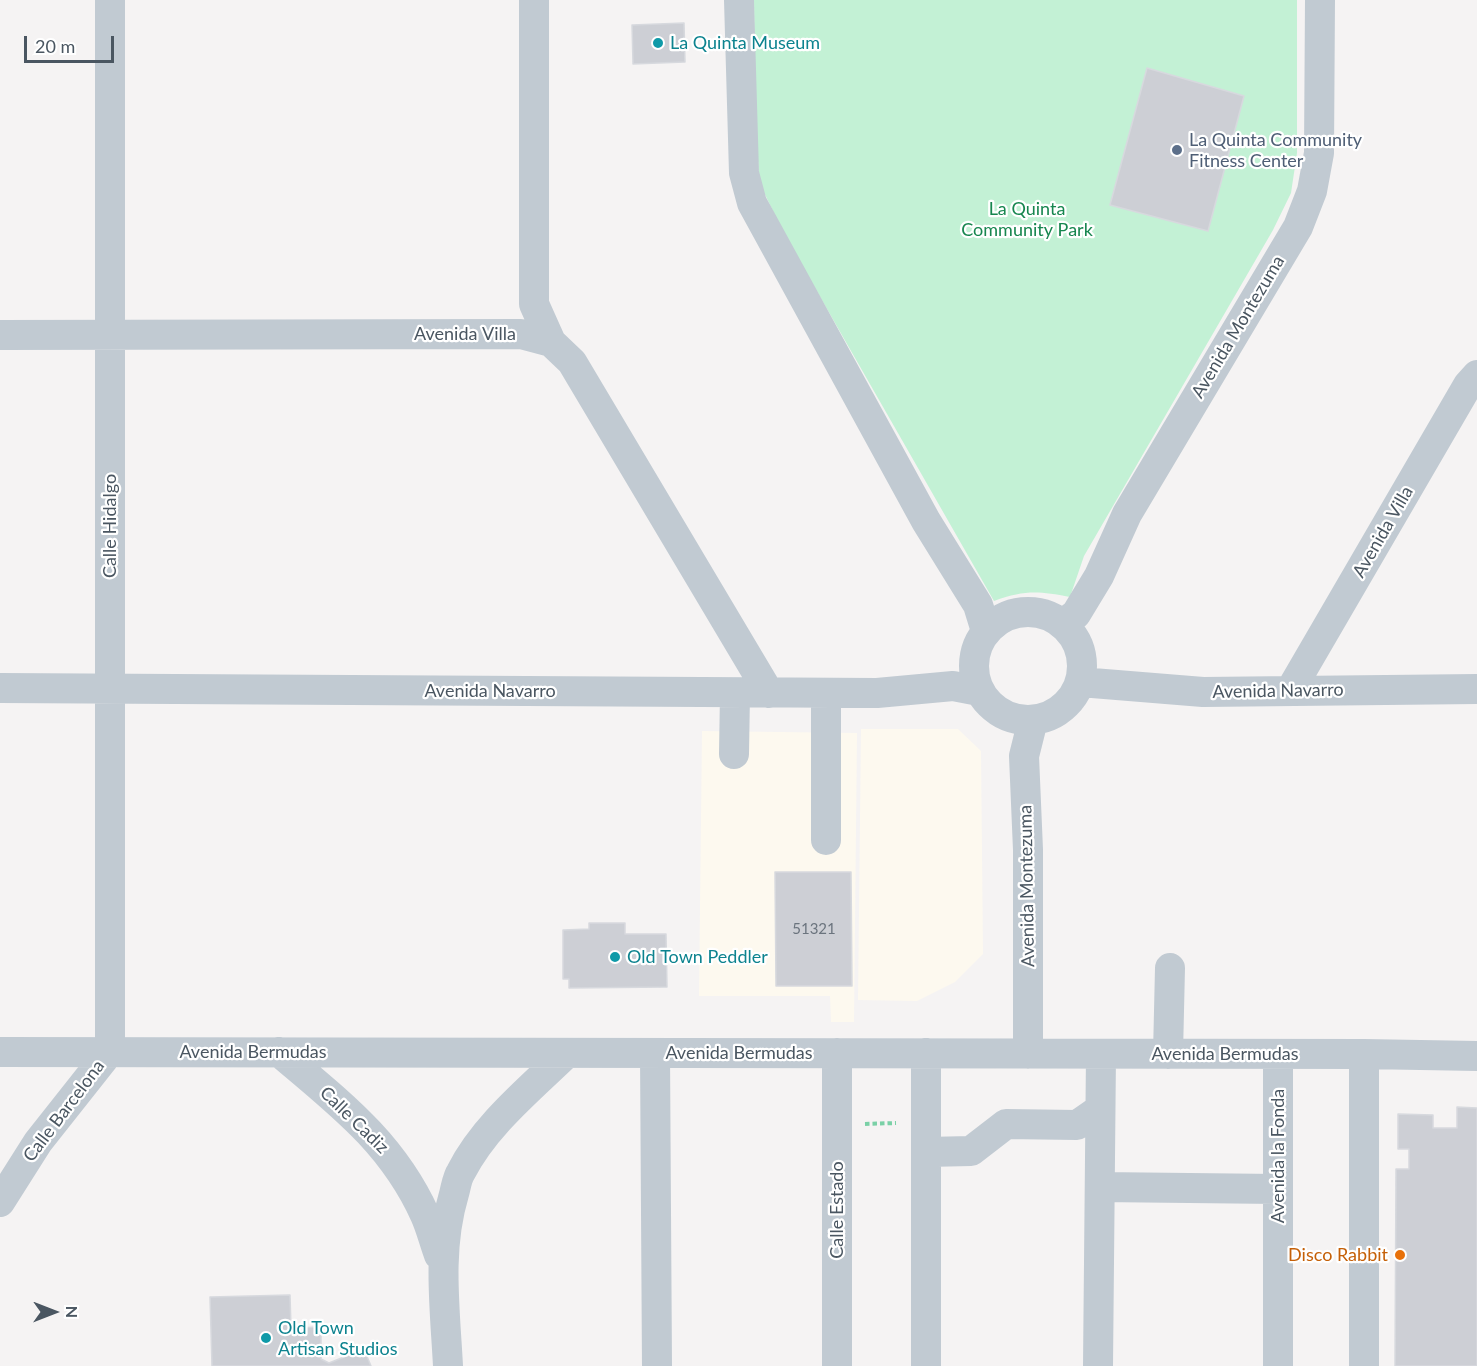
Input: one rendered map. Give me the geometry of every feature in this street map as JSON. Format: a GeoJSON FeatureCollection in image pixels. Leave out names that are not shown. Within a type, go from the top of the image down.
{"type":"FeatureCollection","features":[{"type":"Feature","properties":{"kind":"street","name":"Calle Hidalgo"},"geometry":{"type":"LineString","coordinates":[[110,0],[110,1051]]}},
{"type":"Feature","properties":{"kind":"street"},"geometry":{"type":"LineString","coordinates":[[534,0],[534,304],[551,342]]}},
{"type":"Feature","properties":{"kind":"street"},"geometry":{"type":"LineString","coordinates":[[739,0],[744,173],[752,203],[926,521],[978,605],[986,631]]}},
{"type":"Feature","properties":{"kind":"street","name":"Avenida Montezuma"},"geometry":{"type":"LineString","coordinates":[[1063,624],[1076,614],[1099,576],[1127,514],[1298,227],[1312,191],[1319,153],[1320,0]]}},
{"type":"Feature","properties":{"kind":"street","name":"Avenida Villa"},"geometry":{"type":"LineString","coordinates":[[0,335],[520,334],[551,342],[572,362],[769,693]]}},
{"type":"Feature","properties":{"kind":"street","name":"Avenida Villa"},"geometry":{"type":"LineString","coordinates":[[1290,691],[1468,385],[1477,375]]}},
{"type":"Feature","properties":{"kind":"street"},"geometry":{"type":"LineString","coordinates":[[1023,611],[1044,614],[1063,624],[1076,640],[1082,661],[1080,682],[1070,701],[1053,714],[1033,720],[1011,718],[993,707],[980,691],[974,671],[976,649],[986,631],[1002,617],[1023,611]]}},
{"type":"Feature","properties":{"kind":"street","name":"Avenida Navarro"},"geometry":{"type":"LineString","coordinates":[[1080,682],[1203,692],[1477,689]]}},
{"type":"Feature","properties":{"kind":"street","name":"Avenida Navarro"},"geometry":{"type":"LineString","coordinates":[[0,688],[877,693],[952,686],[980,691]]}},
{"type":"Feature","properties":{"kind":"street"},"geometry":{"type":"LineString","coordinates":[[734,754],[735,693]]}},
{"type":"Feature","properties":{"kind":"street"},"geometry":{"type":"LineString","coordinates":[[826,693],[826,840]]}},
{"type":"Feature","properties":{"kind":"street","name":"Avenida Montezuma"},"geometry":{"type":"LineString","coordinates":[[1028,1054],[1028,850],[1024,756],[1033,720]]}},
{"type":"Feature","properties":{"kind":"street"},"geometry":{"type":"LineString","coordinates":[[1168,1054],[1170,968]]}},
{"type":"Feature","properties":{"kind":"street","name":"Calle Barcelona"},"geometry":{"type":"LineString","coordinates":[[0,1202],[38,1142],[110,1051]]}},
{"type":"Feature","properties":{"kind":"street","name":"Avenida Bermudas"},"geometry":{"type":"LineString","coordinates":[[0,1052],[1477,1056]]}},
{"type":"Feature","properties":{"kind":"street","name":"Calle Cadiz"},"geometry":{"type":"LineString","coordinates":[[279,1052],[359,1120],[388,1153],[410,1186],[426,1217],[442,1266]]}},
{"type":"Feature","properties":{"kind":"street","name":"Calle Cadiz"},"geometry":{"type":"LineString","coordinates":[[448,1366],[442,1266],[448,1212],[460,1173],[498,1121],[567,1053]]}},
{"type":"Feature","properties":{"kind":"street"},"geometry":{"type":"LineString","coordinates":[[655,1053],[657,1366]]}},
{"type":"Feature","properties":{"kind":"street","name":"Calle Estado"},"geometry":{"type":"LineString","coordinates":[[837,1053],[837,1366]]}},
{"type":"Feature","properties":{"kind":"street"},"geometry":{"type":"LineString","coordinates":[[926,1053],[926,1366]]}},
{"type":"Feature","properties":{"kind":"street"},"geometry":{"type":"LineString","coordinates":[[1098,1366],[1101,1054]]}},
{"type":"Feature","properties":{"kind":"street","name":"Avenida la Fonda"},"geometry":{"type":"LineString","coordinates":[[1278,1054],[1278,1366]]}},
{"type":"Feature","properties":{"kind":"street"},"geometry":{"type":"LineString","coordinates":[[1364,1054],[1364,1366]]}},
{"type":"Feature","properties":{"kind":"street"},"geometry":{"type":"LineString","coordinates":[[926,1152],[971,1151],[1006,1124],[1077,1125],[1100,1108]]}},
{"type":"Feature","properties":{"kind":"street"},"geometry":{"type":"LineString","coordinates":[[1100,1187],[1278,1189]]}},
{"type":"Feature","properties":{"kind":"path"},"geometry":{"type":"LineString","coordinates":[[864,1124],[899,1123]]}},
{"type":"Feature","properties":{"kind":"shaded area"},"geometry":{"type":"Polygon","coordinates":[[[861,729],[958,729],[981,751],[983,954],[955,982],[917,1001],[858,1000],[861,729]]]}},
{"type":"Feature","properties":{"kind":"shaded area"},"geometry":{"type":"Polygon","coordinates":[[[702,731],[857,733],[854,1022],[831,1022],[830,996],[699,996],[702,731]]]}},
{"type":"Feature","properties":{"kind":"green space","name":"La Quinta Community Park"},"geometry":{"type":"Polygon","coordinates":[[[754,0],[1297,0],[1297,153],[1291,193],[1273,230],[1084,556],[1070,597],[1032,593],[994,601],[783,232],[760,184],[755,125],[754,0]]]}},
{"type":"Feature","properties":{"kind":"building","name":"La Quinta Museum"},"geometry":{"type":"Polygon","coordinates":[[[684,23],[685,62],[633,64],[632,25],[684,23]]]}},
{"type":"Feature","properties":{"kind":"building","name":"La Quinta Community Fitness Center"},"geometry":{"type":"Polygon","coordinates":[[[1147,68],[1244,96],[1208,231],[1110,205],[1147,68]]]}},
{"type":"Feature","properties":{"kind":"building"},"geometry":{"type":"Polygon","coordinates":[[[775,872],[851,872],[852,986],[776,986],[775,872]]]}},
{"type":"Feature","properties":{"kind":"building","name":"Old Town Peddler"},"geometry":{"type":"Polygon","coordinates":[[[589,923],[625,923],[625,934],[666,934],[667,987],[569,988],[569,979],[563,979],[563,930],[589,929],[589,923]]]}},
{"type":"Feature","properties":{"kind":"building"},"geometry":{"type":"Polygon","coordinates":[[[1457,1107],[1477,1108],[1477,1366],[1395,1366],[1396,1169],[1409,1169],[1409,1149],[1398,1149],[1398,1114],[1433,1115],[1433,1128],[1457,1128],[1457,1107]]]}},
{"type":"Feature","properties":{"kind":"building","name":"Old Town Artisan Studios"},"geometry":{"type":"Polygon","coordinates":[[[290,1295],[291,1328],[321,1327],[321,1359],[329,1363],[364,1349],[371,1366],[212,1366],[210,1297],[290,1295]]]}},
{"type":"Feature","properties":{"kind":"place","name":"La Quinta Museum"},"geometry":{"type":"Point","coordinates":[658,43]}},
{"type":"Feature","properties":{"kind":"place","name":"La Quinta Community Fitness Center"},"geometry":{"type":"Point","coordinates":[1177,150]}},
{"type":"Feature","properties":{"kind":"place","name":"Old Town Peddler"},"geometry":{"type":"Point","coordinates":[615,957]}},
{"type":"Feature","properties":{"kind":"place","name":"Disco Rabbit"},"geometry":{"type":"Point","coordinates":[1400,1255]}},
{"type":"Feature","properties":{"kind":"place","name":"Old Town Artisan Studios"},"geometry":{"type":"Point","coordinates":[266,1338]}}]}
